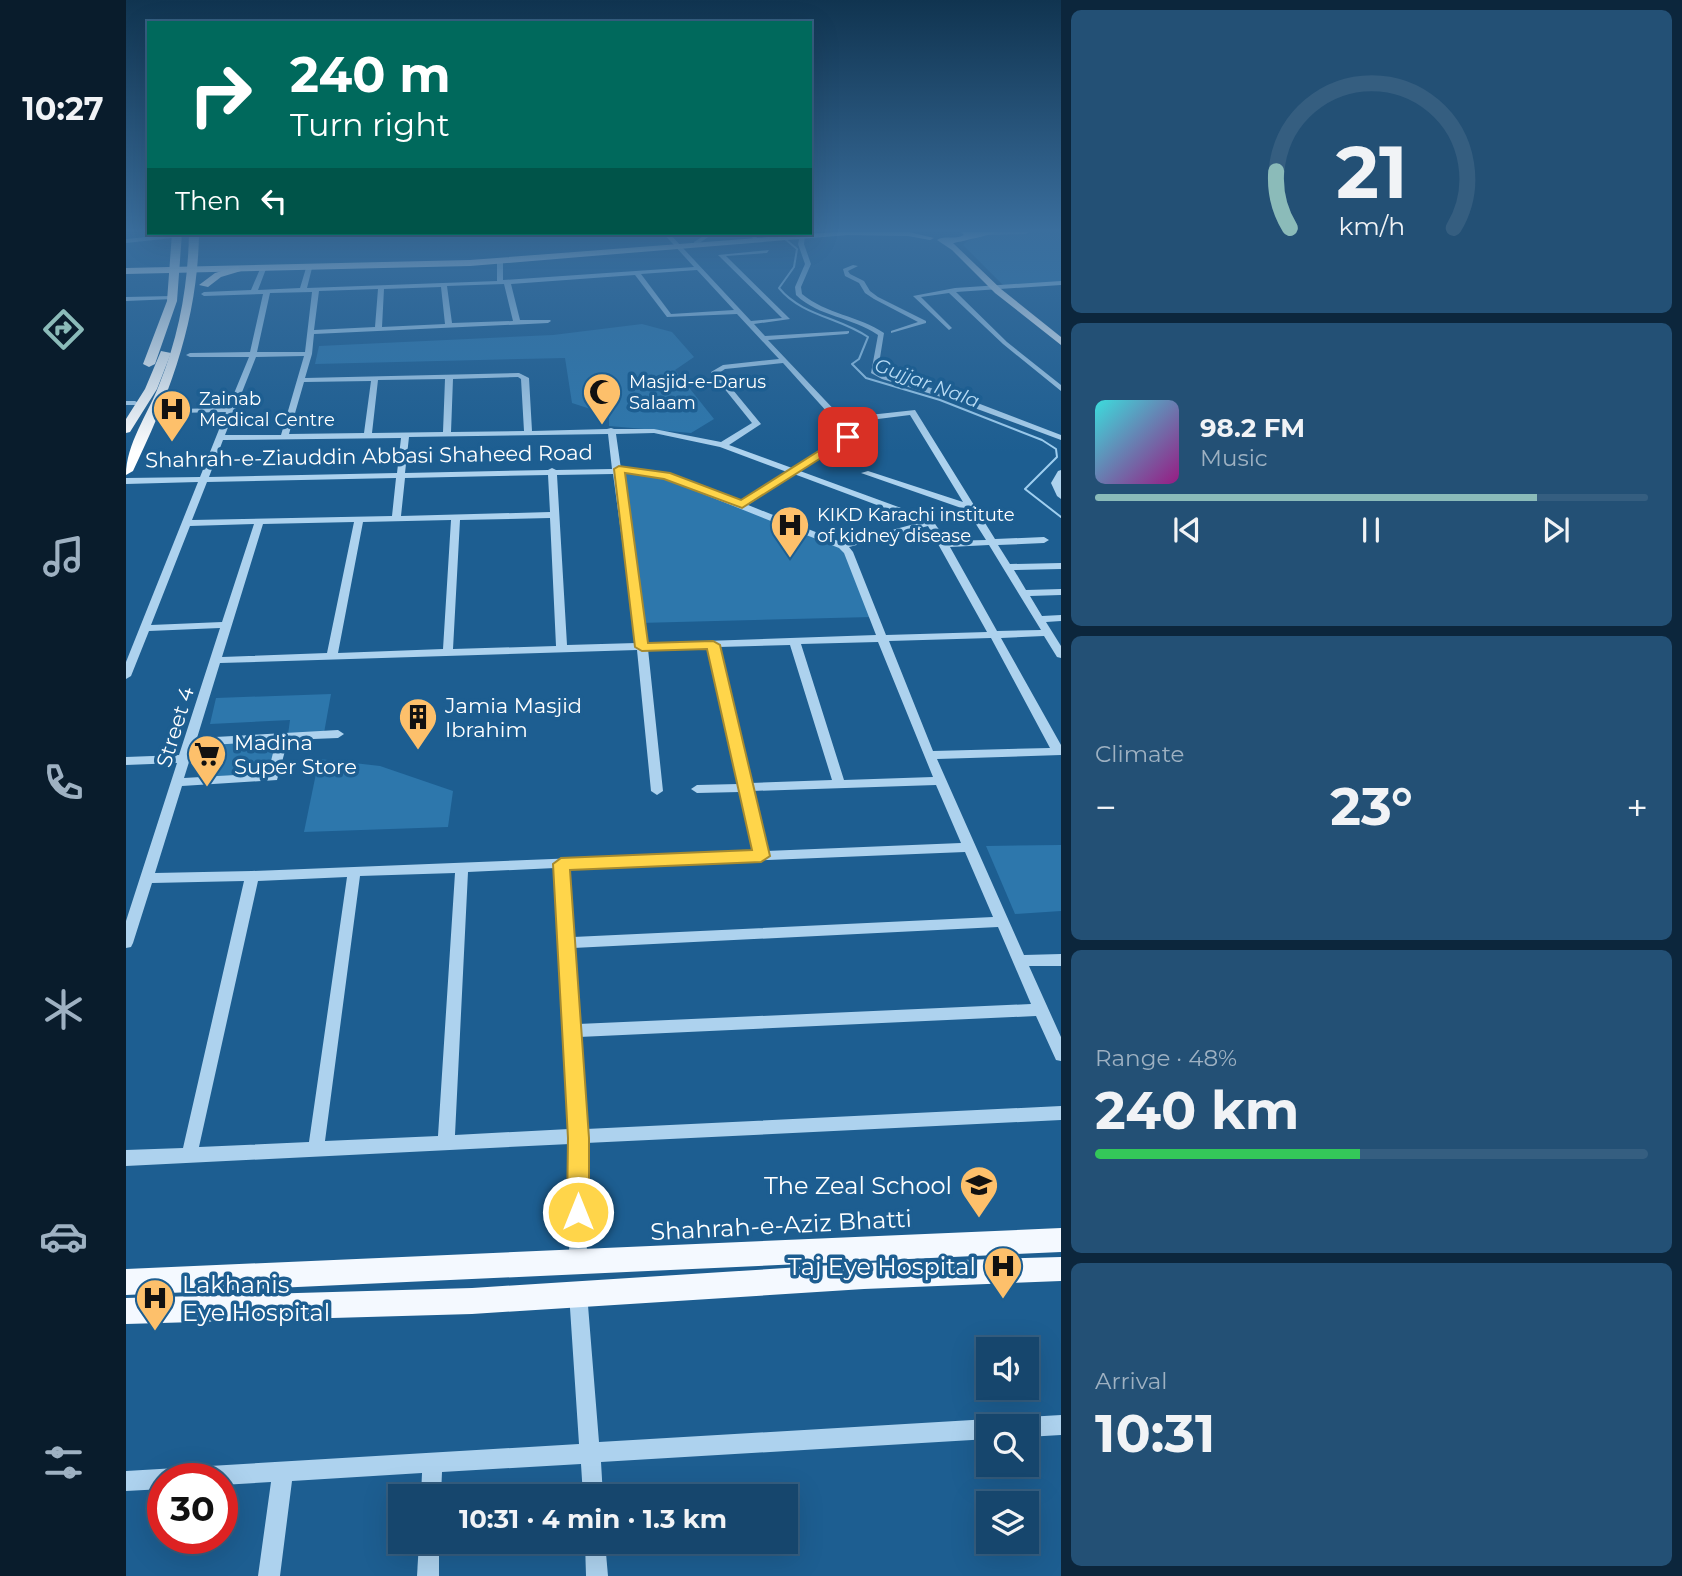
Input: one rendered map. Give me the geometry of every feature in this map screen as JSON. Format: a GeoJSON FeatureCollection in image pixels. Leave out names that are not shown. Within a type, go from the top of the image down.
{"type":"FeatureCollection","features":[{"type":"Feature","properties":{"kind":"highway"},"geometry":{"type":"LineString","coordinates":[[129,424],[130,403],[169,306]]}},
{"type":"Feature","properties":{"kind":"highway"},"geometry":{"type":"LineString","coordinates":[[129,424],[151,389],[179,306]]}},
{"type":"Feature","properties":{"kind":"highway"},"geometry":{"type":"LineString","coordinates":[[126,471],[159,406],[189,306]]}},
{"type":"Feature","properties":{"kind":"highway"},"geometry":{"type":"LineString","coordinates":[[159,406],[186,368],[201,306]]}},
{"type":"Feature","properties":{"kind":"main road"},"geometry":{"type":"LineString","coordinates":[[1020,306],[1061,342]]}},
{"type":"Feature","properties":{"kind":"main road"},"geometry":{"type":"LineString","coordinates":[[1023,306],[1061,334]]}},
{"type":"Feature","properties":{"kind":"main road","name":"Shahrah-e-Aziz Bhatti"},"geometry":{"type":"LineString","coordinates":[[126,1282],[1061,1240]]}},
{"type":"Feature","properties":{"kind":"main road"},"geometry":{"type":"LineString","coordinates":[[126,1311],[472,1301],[578,1293],[1061,1269]]}},
{"type":"Feature","properties":{"kind":"street"},"geometry":{"type":"LineString","coordinates":[[126,676],[253,355],[264,306]]}},
{"type":"Feature","properties":{"kind":"street"},"geometry":{"type":"LineString","coordinates":[[284,437],[308,354],[314,306]]}},
{"type":"Feature","properties":{"kind":"street"},"geometry":{"type":"LineString","coordinates":[[379,328],[380,306]]}},
{"type":"Feature","properties":{"kind":"street"},"geometry":{"type":"LineString","coordinates":[[447,306],[449,325]]}},
{"type":"Feature","properties":{"kind":"street"},"geometry":{"type":"LineString","coordinates":[[512,306],[517,322]]}},
{"type":"Feature","properties":{"kind":"street"},"geometry":{"type":"LineString","coordinates":[[661,306],[669,316],[740,312]]}},
{"type":"Feature","properties":{"kind":"street"},"geometry":{"type":"LineString","coordinates":[[734,306],[851,433],[742,505]]}},
{"type":"Feature","properties":{"kind":"street"},"geometry":{"type":"LineString","coordinates":[[748,323],[787,319],[773,306]]}},
{"type":"Feature","properties":{"kind":"street"},"geometry":{"type":"LineString","coordinates":[[816,306],[860,320],[882,334],[874,371],[885,377],[964,401],[1061,438]]}},
{"type":"Feature","properties":{"kind":"street"},"geometry":{"type":"LineString","coordinates":[[893,306],[924,322],[893,332]]}},
{"type":"Feature","properties":{"kind":"street"},"geometry":{"type":"LineString","coordinates":[[926,306],[949,328]]}},
{"type":"Feature","properties":{"kind":"street"},"geometry":{"type":"LineString","coordinates":[[966,306],[1005,343],[1061,389]]}},
{"type":"Feature","properties":{"kind":"street"},"geometry":{"type":"LineString","coordinates":[[312,331],[548,321]]}},
{"type":"Feature","properties":{"kind":"street"},"geometry":{"type":"LineString","coordinates":[[762,338],[847,332]]}},
{"type":"Feature","properties":{"kind":"street"},"geometry":{"type":"LineString","coordinates":[[190,355],[308,354]]}},
{"type":"Feature","properties":{"kind":"street"},"geometry":{"type":"LineString","coordinates":[[722,445],[757,424],[715,372],[723,367],[783,361]]}},
{"type":"Feature","properties":{"kind":"street"},"geometry":{"type":"LineString","coordinates":[[301,380],[523,376],[528,431]]}},
{"type":"Feature","properties":{"kind":"street"},"geometry":{"type":"LineString","coordinates":[[447,433],[449,377]]}},
{"type":"Feature","properties":{"kind":"street"},"geometry":{"type":"LineString","coordinates":[[368,435],[376,379]]}},
{"type":"Feature","properties":{"kind":"street"},"geometry":{"type":"LineString","coordinates":[[173,411],[232,410]]}},
{"type":"Feature","properties":{"kind":"street"},"geometry":{"type":"LineString","coordinates":[[840,421],[912,412],[1059,650]]}},
{"type":"Feature","properties":{"kind":"street"},"geometry":{"type":"LineString","coordinates":[[221,438],[611,429],[654,431],[722,445],[930,523],[1059,751],[929,755]]}},
{"type":"Feature","properties":{"kind":"street"},"geometry":{"type":"LineString","coordinates":[[611,429],[619,469],[642,647],[657,791]]}},
{"type":"Feature","properties":{"kind":"street"},"geometry":{"type":"LineString","coordinates":[[396,519],[405,435]]}},
{"type":"Feature","properties":{"kind":"street","name":"Shahrah-e-Ziauddin Abbasi Shaheed Road"},"geometry":{"type":"LineString","coordinates":[[126,481],[619,469],[666,476],[842,546]]}},
{"type":"Feature","properties":{"kind":"street"},"geometry":{"type":"LineString","coordinates":[[552,471],[562,650]]}},
{"type":"Feature","properties":{"kind":"street"},"geometry":{"type":"LineString","coordinates":[[865,473],[971,508]]}},
{"type":"Feature","properties":{"kind":"street"},"geometry":{"type":"LineString","coordinates":[[1061,474],[1055,483],[1061,496]]}},
{"type":"Feature","properties":{"kind":"street"},"geometry":{"type":"LineString","coordinates":[[187,523],[554,515]]}},
{"type":"Feature","properties":{"kind":"street"},"geometry":{"type":"LineString","coordinates":[[448,651],[456,517]]}},
{"type":"Feature","properties":{"kind":"street"},"geometry":{"type":"LineString","coordinates":[[332,656],[359,520]]}},
{"type":"Feature","properties":{"kind":"street","name":"Street 4"},"geometry":{"type":"LineString","coordinates":[[126,943],[259,522]]}},
{"type":"Feature","properties":{"kind":"street"},"geometry":{"type":"LineString","coordinates":[[842,546],[930,523]]}},
{"type":"Feature","properties":{"kind":"street"},"geometry":{"type":"LineString","coordinates":[[944,544],[1044,540]]}},
{"type":"Feature","properties":{"kind":"street"},"geometry":{"type":"LineString","coordinates":[[842,546],[848,552],[881,641],[1000,922],[1061,1055]]}},
{"type":"Feature","properties":{"kind":"street"},"geometry":{"type":"LineString","coordinates":[[1008,567],[1061,566]]}},
{"type":"Feature","properties":{"kind":"street"},"geometry":{"type":"LineString","coordinates":[[1024,593],[1061,592]]}},
{"type":"Feature","properties":{"kind":"street"},"geometry":{"type":"LineString","coordinates":[[1039,619],[1061,618]]}},
{"type":"Feature","properties":{"kind":"street"},"geometry":{"type":"LineString","coordinates":[[145,628],[227,625]]}},
{"type":"Feature","properties":{"kind":"street"},"geometry":{"type":"LineString","coordinates":[[216,660],[448,651],[881,641],[1048,633]]}},
{"type":"Feature","properties":{"kind":"street"},"geometry":{"type":"LineString","coordinates":[[795,643],[839,784]]}},
{"type":"Feature","properties":{"kind":"street"},"geometry":{"type":"LineString","coordinates":[[713,645],[761,856]]}},
{"type":"Feature","properties":{"kind":"street"},"geometry":{"type":"LineString","coordinates":[[191,742],[338,734]]}},
{"type":"Feature","properties":{"kind":"street"},"geometry":{"type":"LineString","coordinates":[[178,782],[273,777],[283,737]]}},
{"type":"Feature","properties":{"kind":"street"},"geometry":{"type":"LineString","coordinates":[[126,761],[185,759]]}},
{"type":"Feature","properties":{"kind":"street"},"geometry":{"type":"LineString","coordinates":[[696,789],[940,781]]}},
{"type":"Feature","properties":{"kind":"street"},"geometry":{"type":"LineString","coordinates":[[147,878],[968,847]]}},
{"type":"Feature","properties":{"kind":"street"},"geometry":{"type":"LineString","coordinates":[[561,864],[579,1138],[578,1262]]}},
{"type":"Feature","properties":{"kind":"street"},"geometry":{"type":"LineString","coordinates":[[446,1144],[462,868]]}},
{"type":"Feature","properties":{"kind":"street"},"geometry":{"type":"LineString","coordinates":[[316,1150],[354,872]]}},
{"type":"Feature","properties":{"kind":"street"},"geometry":{"type":"LineString","coordinates":[[189,1156],[252,876]]}},
{"type":"Feature","properties":{"kind":"street"},"geometry":{"type":"LineString","coordinates":[[565,943],[1000,922]]}},
{"type":"Feature","properties":{"kind":"street"},"geometry":{"type":"LineString","coordinates":[[1020,961],[1061,960]]}},
{"type":"Feature","properties":{"kind":"street"},"geometry":{"type":"LineString","coordinates":[[570,1031],[1041,1010]]}},
{"type":"Feature","properties":{"kind":"street"},"geometry":{"type":"LineString","coordinates":[[126,1158],[579,1138],[1061,1112]]}},
{"type":"Feature","properties":{"kind":"street"},"geometry":{"type":"LineString","coordinates":[[578,1293],[592,1484]]}},
{"type":"Feature","properties":{"kind":"street"},"geometry":{"type":"LineString","coordinates":[[1039,1426],[1061,1425]]}},
{"type":"Feature","properties":{"kind":"street"},"geometry":{"type":"LineString","coordinates":[[126,1481],[976,1430]]}},
{"type":"Feature","properties":{"kind":"street"},"geometry":{"type":"LineString","coordinates":[[431,1484],[432,1462]]}},
{"type":"Feature","properties":{"kind":"street"},"geometry":{"type":"LineString","coordinates":[[269,1576],[283,1471]]}},
{"type":"Feature","properties":{"kind":"street"},"geometry":{"type":"LineString","coordinates":[[428,1576],[429,1554]]}},
{"type":"Feature","properties":{"kind":"street"},"geometry":{"type":"LineString","coordinates":[[596,1554],[597,1576]]}},
{"type":"Feature","properties":{"kind":"shaded area"},"geometry":{"type":"Polygon","coordinates":[[[642,324],[672,332],[694,357],[675,370],[714,419],[691,433],[609,426],[609,415],[572,403],[565,358],[315,364],[319,346],[553,335],[642,324]]]}},
{"type":"Feature","properties":{"kind":"shaded area"},"geometry":{"type":"Polygon","coordinates":[[[619,469],[666,476],[842,546],[872,617],[639,623],[619,469]]]}},
{"type":"Feature","properties":{"kind":"shaded area"},"geometry":{"type":"Polygon","coordinates":[[[331,694],[324,733],[288,735],[290,720],[210,724],[216,698],[331,694]]]}},
{"type":"Feature","properties":{"kind":"shaded area"},"geometry":{"type":"Polygon","coordinates":[[[278,740],[270,774],[200,777],[210,743],[278,740]]]}},
{"type":"Feature","properties":{"kind":"shaded area"},"geometry":{"type":"Polygon","coordinates":[[[319,759],[380,766],[453,791],[448,827],[304,832],[319,759]]]}},
{"type":"Feature","properties":{"kind":"shaded area"},"geometry":{"type":"Polygon","coordinates":[[[1061,845],[1061,911],[1015,914],[986,846],[1061,845]]]}},
{"type":"Feature","properties":{"kind":"waterway","name":"Gujjar Nala"},"geometry":{"type":"LineString","coordinates":[[800,306],[868,337],[859,359],[852,364],[866,378],[940,400],[1042,440],[1056,449],[1057,457],[1025,489],[1061,517]]}},
{"type":"Feature","properties":{"kind":"place","name":"Masjid-e-Darus Salaam"},"geometry":{"type":"Point","coordinates":[602,426]}},
{"type":"Feature","properties":{"kind":"place","name":"Zainab Medical Centre"},"geometry":{"type":"Point","coordinates":[172,443]}},
{"type":"Feature","properties":{"kind":"place","name":"KIKD Karachi institute of kidney disease"},"geometry":{"type":"Point","coordinates":[790,559]}},
{"type":"Feature","properties":{"kind":"place","name":"Jamia Masjid Ibrahim"},"geometry":{"type":"Point","coordinates":[418,751]}},
{"type":"Feature","properties":{"kind":"place","name":"Madina Super Store"},"geometry":{"type":"Point","coordinates":[207,788]}},
{"type":"Feature","properties":{"kind":"place","name":"The Zeal School"},"geometry":{"type":"Point","coordinates":[979,1219]}},
{"type":"Feature","properties":{"kind":"place","name":"Taj Eye Hospital"},"geometry":{"type":"Point","coordinates":[1003,1300]}},
{"type":"Feature","properties":{"kind":"place","name":"Lakhanis Eye Hospital"},"geometry":{"type":"Point","coordinates":[155,1332]}},
{"type":"Feature","properties":{"kind":"route"},"geometry":{"type":"LineString","coordinates":[[578,1212],[579,1138],[561,864],[761,856],[713,645],[642,647],[619,469],[666,476],[742,505],[848,437]]}}]}
